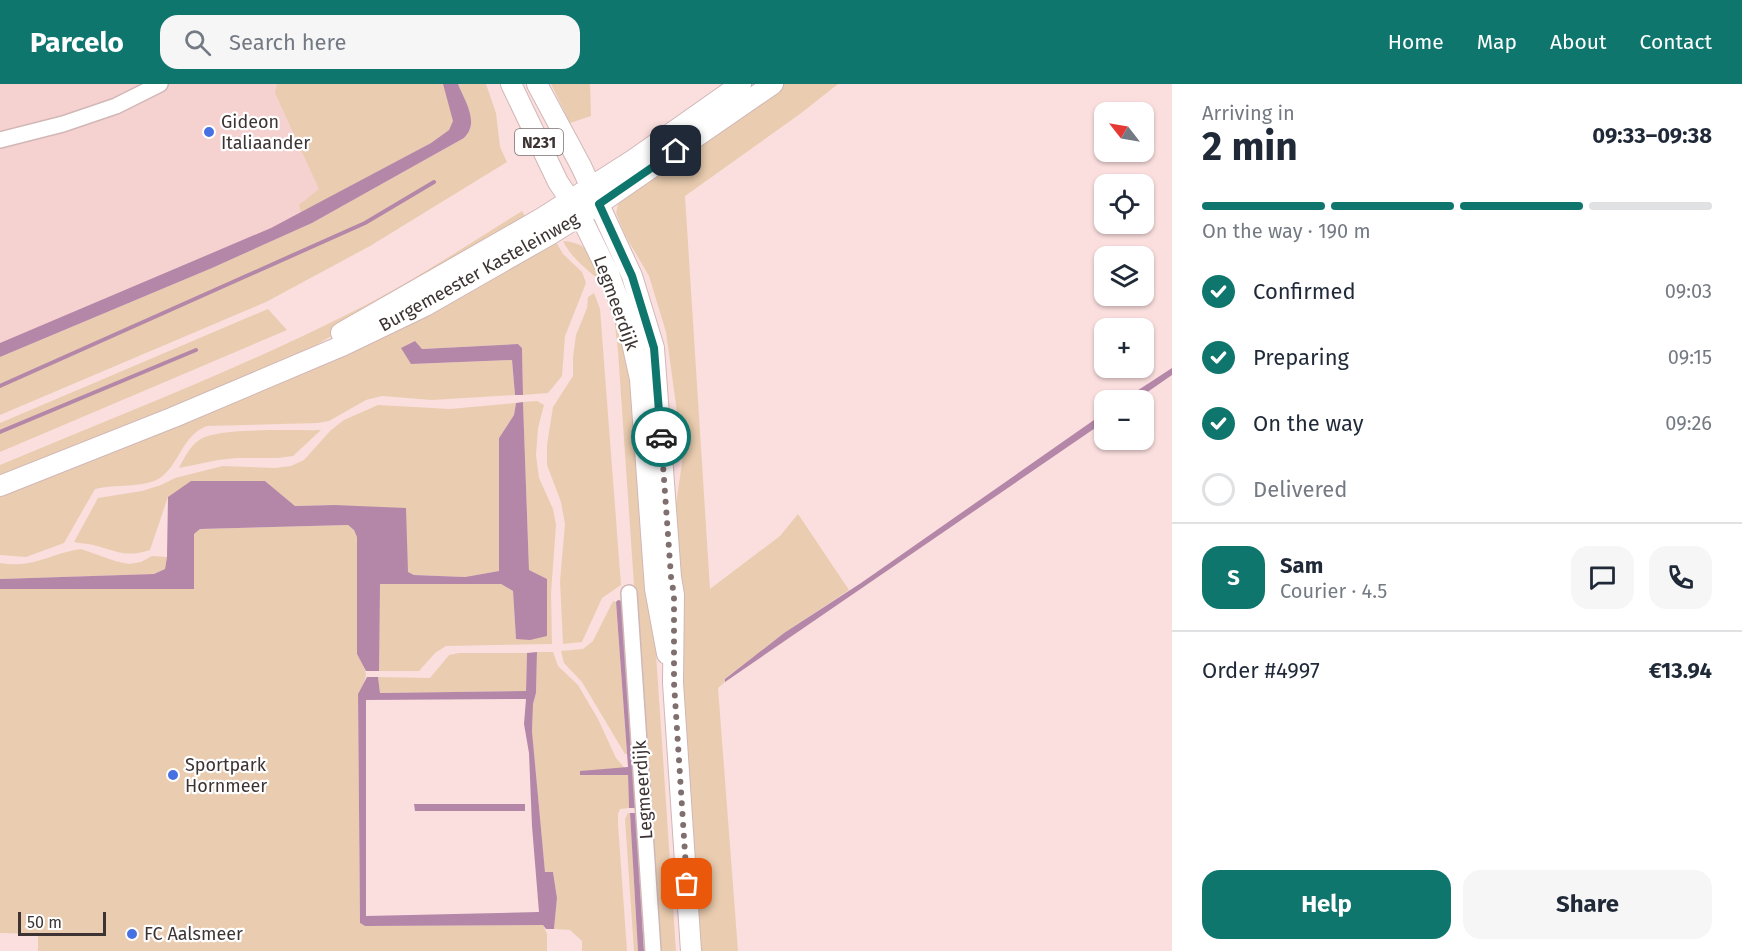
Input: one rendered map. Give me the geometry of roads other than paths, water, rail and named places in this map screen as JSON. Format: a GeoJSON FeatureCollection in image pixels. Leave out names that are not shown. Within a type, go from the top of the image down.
{"type":"FeatureCollection","features":[{"type":"Feature","properties":{"kind":"main road","name":"Legmeerdijk"},"geometry":{"type":"LineString","coordinates":[[511,84],[558,182],[575,207],[609,274],[629,329],[640,379],[655,588],[661,630],[674,683]]}},
{"type":"Feature","properties":{"kind":"main road","name":"Legmeerdijk"},"geometry":{"type":"LineString","coordinates":[[537,84],[595,195],[632,276],[654,348],[674,595],[674,683],[691,951]]}},
{"type":"Feature","properties":{"kind":"main road","name":"Burgemeester Kasteleinweg"},"geometry":{"type":"LineString","coordinates":[[595,195],[633,160],[741,84]]}},
{"type":"Feature","properties":{"kind":"main road","name":"Burgemeester Kasteleinweg"},"geometry":{"type":"LineString","coordinates":[[0,486],[174,417],[344,345],[425,306],[575,207],[773,84]]}},
{"type":"Feature","properties":{"kind":"street"},"geometry":{"type":"LineString","coordinates":[[0,140],[63,124],[116,106],[160,84]]}},
{"type":"Feature","properties":{"kind":"street","name":"Legmeerdijk"},"geometry":{"type":"LineString","coordinates":[[629,592],[653,951]]}},
{"type":"Feature","properties":{"kind":"waterway"},"geometry":{"type":"LineString","coordinates":[[0,386],[365,223],[434,182]]}},
{"type":"Feature","properties":{"kind":"waterway"},"geometry":{"type":"LineString","coordinates":[[0,432],[196,350]]}},
{"type":"Feature","properties":{"kind":"place","name":"Gideon Italiaander"},"geometry":{"type":"Point","coordinates":[209,132]}},
{"type":"Feature","properties":{"kind":"place","name":"Sportpark Hornmeer"},"geometry":{"type":"Point","coordinates":[173,775]}},
{"type":"Feature","properties":{"kind":"place","name":"FC Aalsmeer"},"geometry":{"type":"Point","coordinates":[132,934]}}]}
